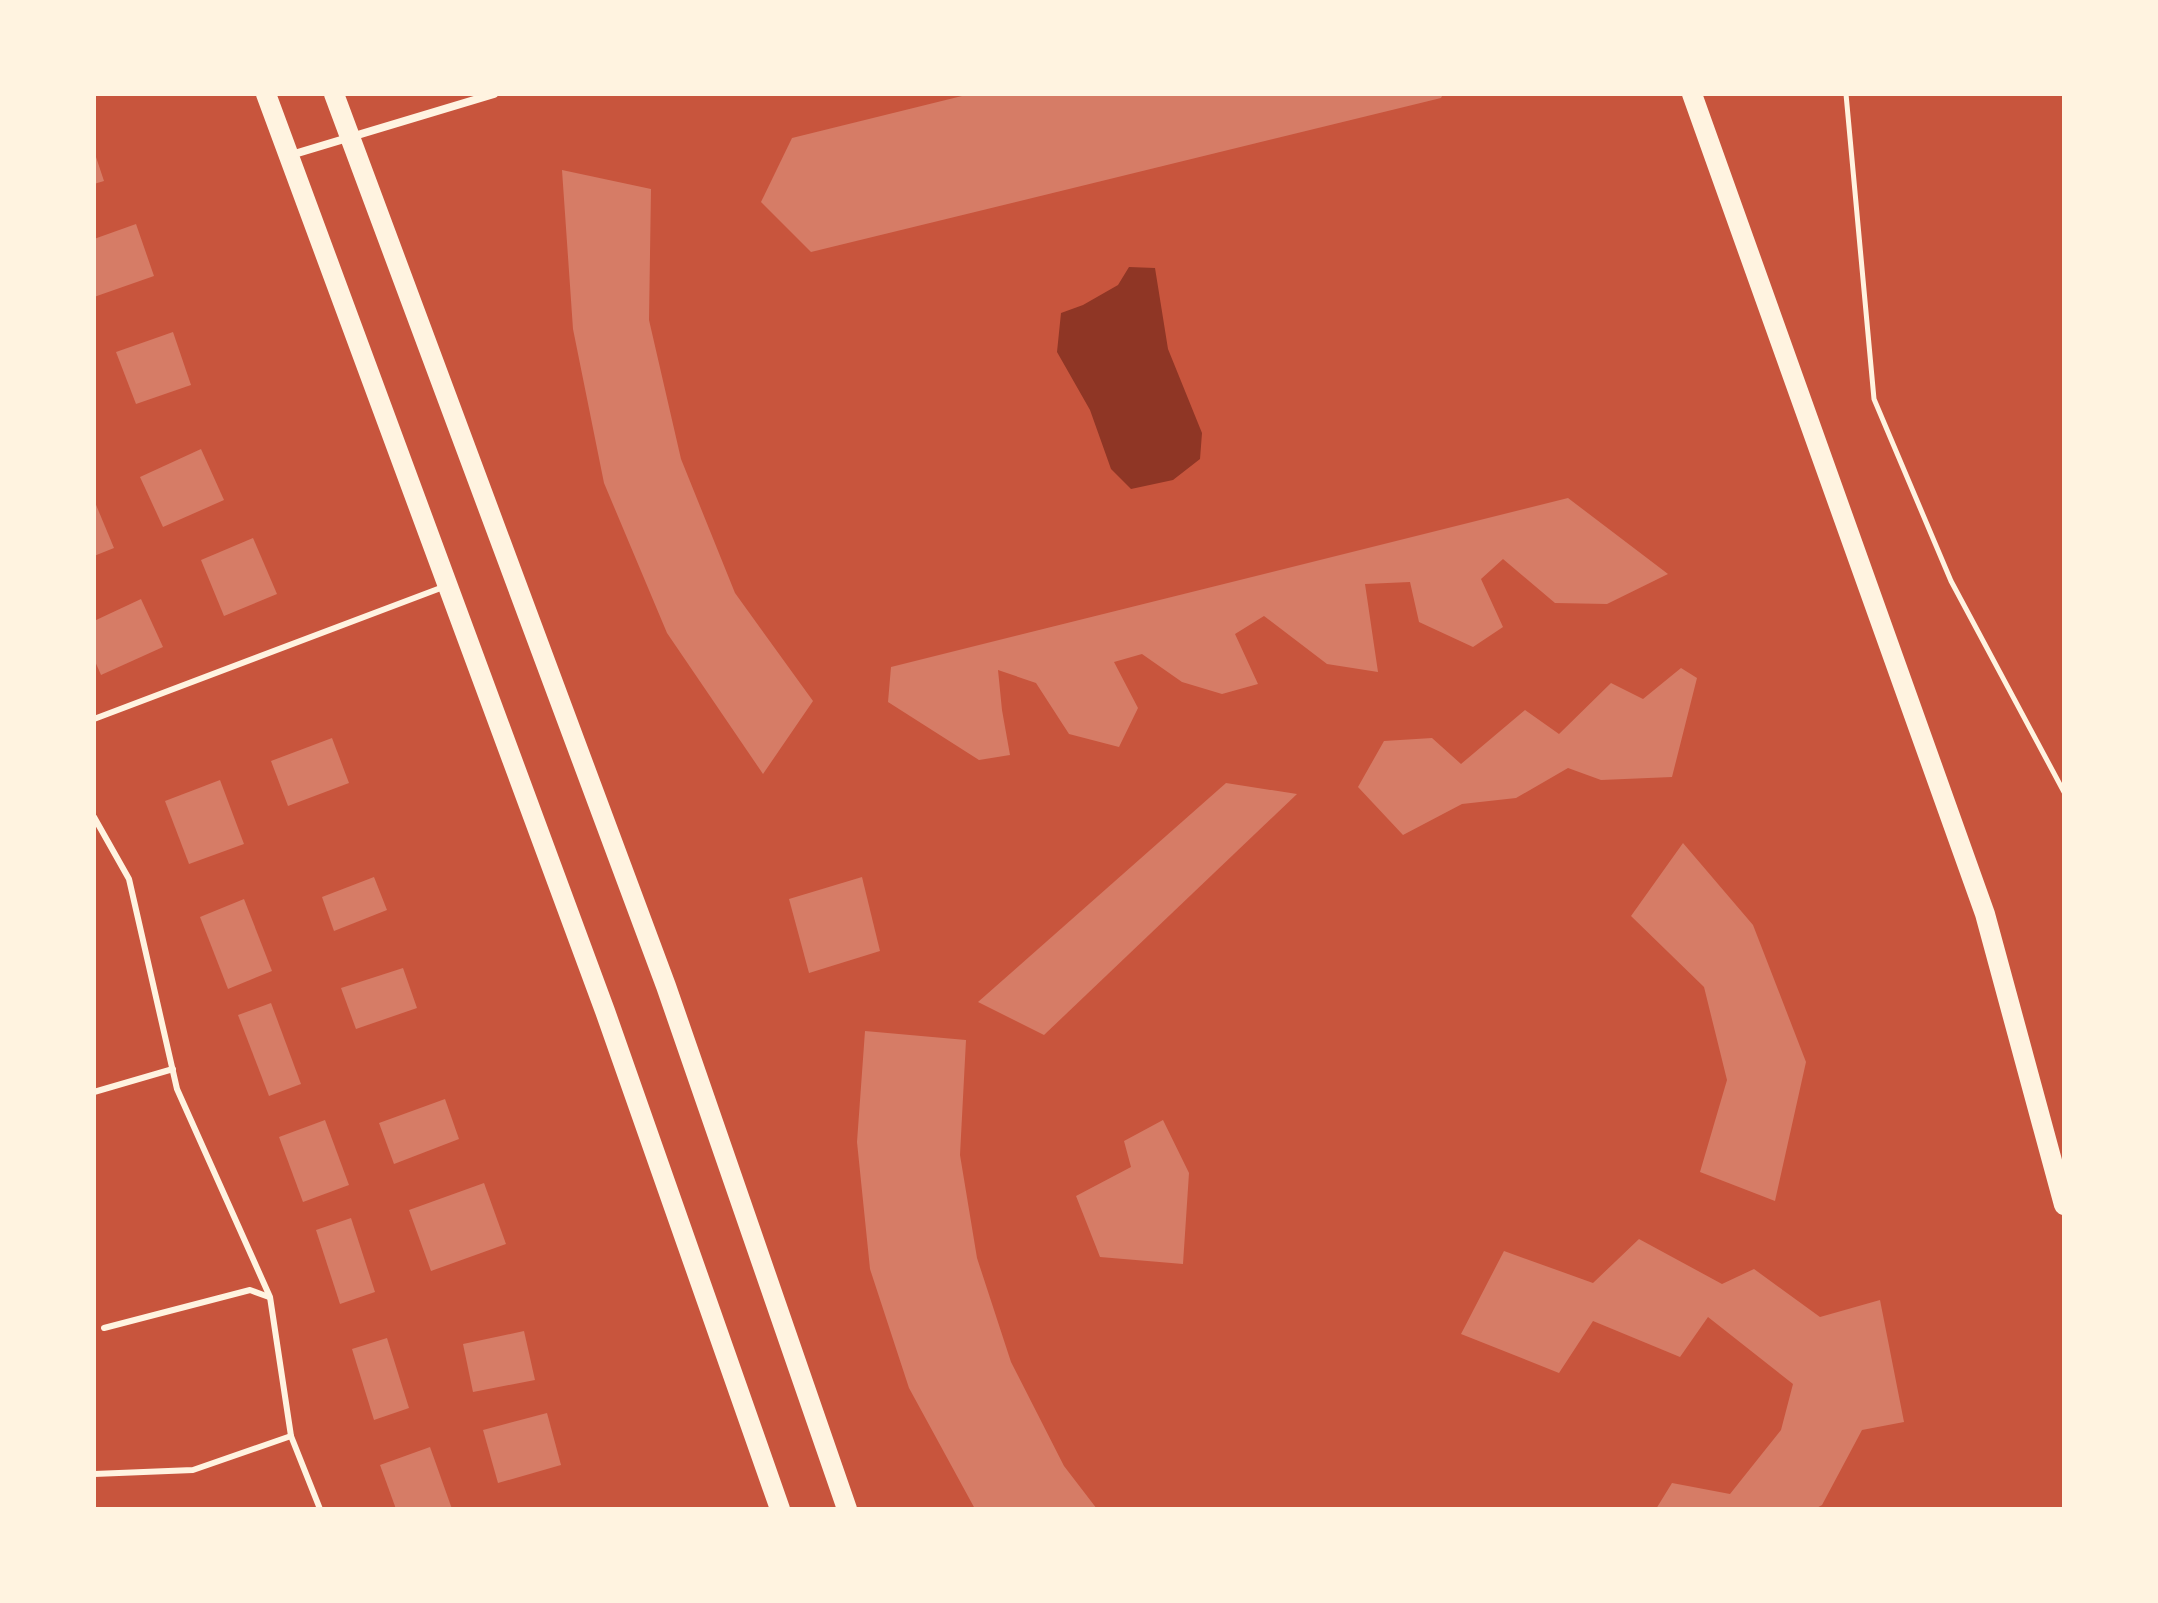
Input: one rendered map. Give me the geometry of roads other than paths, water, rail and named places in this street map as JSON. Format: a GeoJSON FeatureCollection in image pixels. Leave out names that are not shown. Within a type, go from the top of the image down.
{"type":"FeatureCollection","features":[{"type":"Feature","properties":{"kind":"main road"},"geometry":{"type":"LineString","coordinates":[[266,94],[605,1011],[780,1509]]}},
{"type":"Feature","properties":{"kind":"main road"},"geometry":{"type":"LineString","coordinates":[[334,94],[666,986],[847,1509]]}},
{"type":"Feature","properties":{"kind":"main road"},"geometry":{"type":"LineString","coordinates":[[1692,94],[1985,914],[2064,1205]]}},
{"type":"Feature","properties":{"kind":"street"},"geometry":{"type":"LineString","coordinates":[[290,155],[494,94]]}},
{"type":"Feature","properties":{"kind":"lane"},"geometry":{"type":"LineString","coordinates":[[94,719],[449,585]]}},
{"type":"Feature","properties":{"kind":"lane"},"geometry":{"type":"LineString","coordinates":[[94,817],[96,826],[129,879],[177,1089],[270,1297],[291,1436],[320,1509]]}},
{"type":"Feature","properties":{"kind":"lane"},"geometry":{"type":"LineString","coordinates":[[94,1092],[173,1069]]}},
{"type":"Feature","properties":{"kind":"lane"},"geometry":{"type":"LineString","coordinates":[[104,1328],[250,1290],[270,1297]]}},
{"type":"Feature","properties":{"kind":"lane"},"geometry":{"type":"LineString","coordinates":[[94,1474],[193,1470],[291,1436]]}}]}
